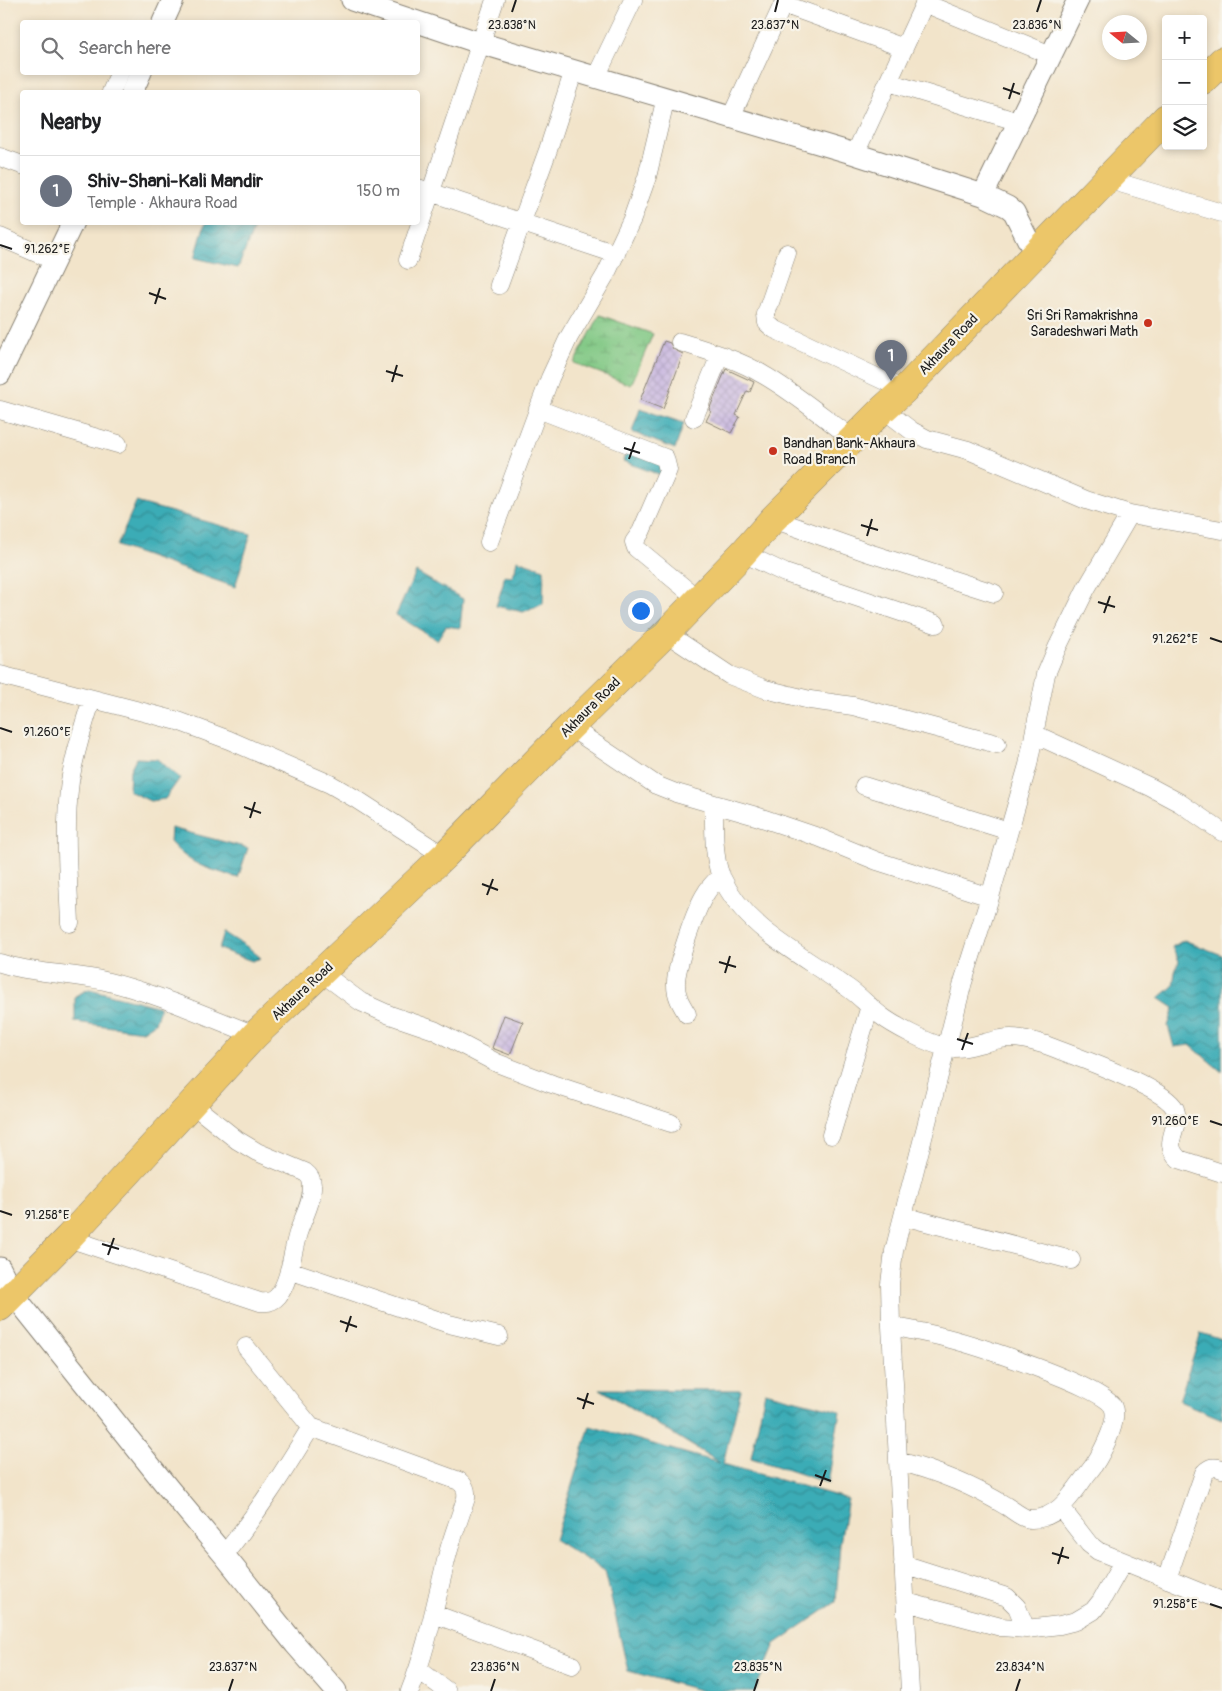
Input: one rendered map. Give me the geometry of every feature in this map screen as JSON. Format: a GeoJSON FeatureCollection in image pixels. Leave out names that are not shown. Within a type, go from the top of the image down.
{"type":"FeatureCollection","features":[{"type":"Feature","properties":{"kind":"main road","name":"Akhaura Road"},"geometry":{"type":"LineString","coordinates":[[6,1301],[68,1238],[255,1035],[444,856],[570,727],[666,633],[774,519],[852,439],[904,390],[1162,122]]}},
{"type":"Feature","properties":{"kind":"street"},"geometry":{"type":"LineString","coordinates":[[164,20],[173,0]]}},
{"type":"Feature","properties":{"kind":"street"},"geometry":{"type":"LineString","coordinates":[[352,0],[412,20]]}},
{"type":"Feature","properties":{"kind":"street"},"geometry":{"type":"LineString","coordinates":[[420,208],[424,190],[495,0]]}},
{"type":"Feature","properties":{"kind":"street"},"geometry":{"type":"LineString","coordinates":[[596,77],[634,0]]}},
{"type":"Feature","properties":{"kind":"street"},"geometry":{"type":"LineString","coordinates":[[984,195],[1078,0]]}},
{"type":"Feature","properties":{"kind":"street"},"geometry":{"type":"LineString","coordinates":[[731,116],[784,2],[904,48]]}},
{"type":"Feature","properties":{"kind":"street"},"geometry":{"type":"LineString","coordinates":[[855,154],[925,2],[1051,55]]}},
{"type":"Feature","properties":{"kind":"street"},"geometry":{"type":"LineString","coordinates":[[420,23],[480,43],[731,116],[984,195],[1014,212],[1034,254]]}},
{"type":"Feature","properties":{"kind":"street"},"geometry":{"type":"LineString","coordinates":[[499,286],[574,70]]}},
{"type":"Feature","properties":{"kind":"street"},"geometry":{"type":"LineString","coordinates":[[112,90],[119,75]]}},
{"type":"Feature","properties":{"kind":"street"},"geometry":{"type":"LineString","coordinates":[[133,90],[140,75]]}},
{"type":"Feature","properties":{"kind":"street"},"geometry":{"type":"LineString","coordinates":[[888,82],[1019,122]]}},
{"type":"Feature","properties":{"kind":"street"},"geometry":{"type":"LineString","coordinates":[[489,542],[550,378],[569,337],[602,282],[632,220],[647,177],[666,97]]}},
{"type":"Feature","properties":{"kind":"street"},"geometry":{"type":"LineString","coordinates":[[0,157],[20,164]]}},
{"type":"Feature","properties":{"kind":"street"},"geometry":{"type":"LineString","coordinates":[[1106,179],[1222,213]]}},
{"type":"Feature","properties":{"kind":"street"},"geometry":{"type":"LineString","coordinates":[[424,190],[616,254]]}},
{"type":"Feature","properties":{"kind":"street"},"geometry":{"type":"LineString","coordinates":[[0,374],[72,225]]}},
{"type":"Feature","properties":{"kind":"street"},"geometry":{"type":"LineString","coordinates":[[408,260],[416,225]]}},
{"type":"Feature","properties":{"kind":"street"},"geometry":{"type":"LineString","coordinates":[[0,237],[55,261]]}},
{"type":"Feature","properties":{"kind":"street"},"geometry":{"type":"LineString","coordinates":[[788,253],[766,314],[767,323],[774,329],[904,390]]}},
{"type":"Feature","properties":{"kind":"street"},"geometry":{"type":"LineString","coordinates":[[680,342],[720,355],[761,373],[776,382],[852,439]]}},
{"type":"Feature","properties":{"kind":"street"},"geometry":{"type":"LineString","coordinates":[[694,418],[720,355]]}},
{"type":"Feature","properties":{"kind":"street"},"geometry":{"type":"LineString","coordinates":[[538,409],[665,458],[668,470],[641,532],[634,542],[636,548],[698,600]]}},
{"type":"Feature","properties":{"kind":"street"},"geometry":{"type":"LineString","coordinates":[[883,409],[912,431],[927,439],[968,450],[1066,492],[1130,514],[1222,530]]}},
{"type":"Feature","properties":{"kind":"street"},"geometry":{"type":"LineString","coordinates":[[0,410],[118,444]]}},
{"type":"Feature","properties":{"kind":"street"},"geometry":{"type":"LineString","coordinates":[[910,1691],[891,1326],[891,1266],[945,1047],[1028,765],[1046,674],[1086,589],[1130,514]]}},
{"type":"Feature","properties":{"kind":"street"},"geometry":{"type":"LineString","coordinates":[[774,519],[869,553],[994,593]]}},
{"type":"Feature","properties":{"kind":"street"},"geometry":{"type":"LineString","coordinates":[[743,553],[785,573],[936,624]]}},
{"type":"Feature","properties":{"kind":"street"},"geometry":{"type":"LineString","coordinates":[[666,633],[729,675],[756,686],[810,700],[853,706],[997,744]]}},
{"type":"Feature","properties":{"kind":"street"},"geometry":{"type":"LineString","coordinates":[[0,675],[178,720],[298,770],[356,799],[444,856]]}},
{"type":"Feature","properties":{"kind":"street"},"geometry":{"type":"LineString","coordinates":[[70,923],[67,864],[70,782],[79,739],[92,699]]}},
{"type":"Feature","properties":{"kind":"street"},"geometry":{"type":"LineString","coordinates":[[570,727],[656,785],[676,793],[756,816],[818,837],[877,861],[990,897]]}},
{"type":"Feature","properties":{"kind":"street"},"geometry":{"type":"LineString","coordinates":[[1034,734],[1150,787],[1180,803],[1222,832]]}},
{"type":"Feature","properties":{"kind":"street"},"geometry":{"type":"LineString","coordinates":[[864,786],[1009,831]]}},
{"type":"Feature","properties":{"kind":"street"},"geometry":{"type":"LineString","coordinates":[[714,804],[714,832],[721,875],[736,901],[758,924],[784,946],[846,986],[880,1016],[933,1044],[945,1047],[959,1048],[1002,1038],[1029,1040],[1046,1045],[1140,1084],[1167,1100],[1175,1111],[1175,1126],[1171,1148],[1176,1157],[1222,1173]]}},
{"type":"Feature","properties":{"kind":"street"},"geometry":{"type":"LineString","coordinates":[[687,1014],[678,998],[675,986],[678,965],[706,892],[721,875]]}},
{"type":"Feature","properties":{"kind":"street"},"geometry":{"type":"LineString","coordinates":[[0,963],[20,969],[106,981],[140,991],[255,1035]]}},
{"type":"Feature","properties":{"kind":"street"},"geometry":{"type":"LineString","coordinates":[[322,973],[361,1002],[390,1015],[434,1030],[497,1063],[552,1084],[671,1123]]}},
{"type":"Feature","properties":{"kind":"street"},"geometry":{"type":"LineString","coordinates":[[831,1135],[870,1006]]}},
{"type":"Feature","properties":{"kind":"street"},"geometry":{"type":"LineString","coordinates":[[68,1238],[260,1302],[271,1302],[277,1298],[289,1270],[298,1234],[312,1194],[310,1176],[305,1172],[257,1152],[237,1140],[192,1104]]}},
{"type":"Feature","properties":{"kind":"street"},"geometry":{"type":"LineString","coordinates":[[903,1216],[1071,1260]]}},
{"type":"Feature","properties":{"kind":"street"},"geometry":{"type":"LineString","coordinates":[[0,1268],[6,1301],[169,1489],[295,1644],[336,1691]]}},
{"type":"Feature","properties":{"kind":"street"},"geometry":{"type":"LineString","coordinates":[[289,1270],[449,1324],[499,1336]]}},
{"type":"Feature","properties":{"kind":"street"},"geometry":{"type":"LineString","coordinates":[[891,1326],[947,1338],[1055,1374],[1093,1391],[1111,1404],[1115,1411],[1112,1428],[1095,1464],[1061,1508],[1041,1518],[1029,1519],[962,1483],[927,1469],[898,1461]]}},
{"type":"Feature","properties":{"kind":"street"},"geometry":{"type":"LineString","coordinates":[[246,1347],[311,1427],[459,1481],[464,1486],[466,1498],[448,1552],[419,1670],[410,1691]]}},
{"type":"Feature","properties":{"kind":"street"},"geometry":{"type":"LineString","coordinates":[[224,1555],[276,1485],[311,1427]]}},
{"type":"Feature","properties":{"kind":"street"},"geometry":{"type":"LineString","coordinates":[[1167,1579],[1204,1473],[1209,1468],[1222,1469]]}},
{"type":"Feature","properties":{"kind":"street"},"geometry":{"type":"LineString","coordinates":[[1061,1508],[1089,1544],[1098,1551],[1222,1601]]}},
{"type":"Feature","properties":{"kind":"street"},"geometry":{"type":"LineString","coordinates":[[906,1602],[1001,1627],[1026,1629],[1060,1625],[1086,1616],[1101,1601],[1123,1562]]}},
{"type":"Feature","properties":{"kind":"street"},"geometry":{"type":"LineString","coordinates":[[903,1564],[1007,1597],[1017,1607],[1026,1629]]}},
{"type":"Feature","properties":{"kind":"street"},"geometry":{"type":"LineString","coordinates":[[434,1614],[572,1665]]}},
{"type":"Feature","properties":{"kind":"street"},"geometry":{"type":"LineString","coordinates":[[419,1670],[447,1691]]}},
{"type":"Feature","properties":{"kind":"green space"},"geometry":{"type":"Polygon","coordinates":[[[600,315],[653,334],[631,385],[574,363],[600,315]]]}},
{"type":"Feature","properties":{"kind":"water"},"geometry":{"type":"Polygon","coordinates":[[[204,225],[255,225],[238,268],[195,258],[204,225]]]}},
{"type":"Feature","properties":{"kind":"water"},"geometry":{"type":"Polygon","coordinates":[[[640,409],[684,423],[675,449],[632,432],[640,409]]]}},
{"type":"Feature","properties":{"kind":"water"},"geometry":{"type":"Polygon","coordinates":[[[630,439],[672,454],[665,477],[623,461],[630,439]]]}},
{"type":"Feature","properties":{"kind":"water"},"geometry":{"type":"Polygon","coordinates":[[[136,502],[251,534],[235,587],[117,546],[136,502]]]}},
{"type":"Feature","properties":{"kind":"water"},"geometry":{"type":"Polygon","coordinates":[[[517,560],[544,569],[543,604],[523,612],[496,606],[504,576],[512,577],[517,560]]]}},
{"type":"Feature","properties":{"kind":"water"},"geometry":{"type":"Polygon","coordinates":[[[416,572],[463,599],[460,628],[446,626],[437,640],[396,615],[416,572]]]}},
{"type":"Feature","properties":{"kind":"water"},"geometry":{"type":"Polygon","coordinates":[[[136,758],[157,759],[180,778],[165,799],[150,801],[129,791],[130,770],[136,758]]]}},
{"type":"Feature","properties":{"kind":"water"},"geometry":{"type":"Polygon","coordinates":[[[171,828],[248,848],[238,878],[201,866],[186,857],[170,842],[171,828]]]}},
{"type":"Feature","properties":{"kind":"water"},"geometry":{"type":"Polygon","coordinates":[[[224,932],[261,958],[252,961],[219,949],[224,932]]]}},
{"type":"Feature","properties":{"kind":"water"},"geometry":{"type":"Polygon","coordinates":[[[1184,940],[1222,955],[1222,1072],[1190,1045],[1174,1047],[1168,1026],[1174,1008],[1159,998],[1173,986],[1179,961],[1172,947],[1184,940]]]}},
{"type":"Feature","properties":{"kind":"water"},"geometry":{"type":"Polygon","coordinates":[[[89,989],[160,1007],[155,1023],[143,1031],[75,1022],[75,996],[89,989]]]}},
{"type":"Feature","properties":{"kind":"water"},"geometry":{"type":"Polygon","coordinates":[[[1201,1333],[1222,1340],[1222,1419],[1179,1401],[1201,1333]]]}},
{"type":"Feature","properties":{"kind":"water"},"geometry":{"type":"Polygon","coordinates":[[[600,1389],[741,1390],[723,1464],[848,1499],[840,1543],[836,1602],[775,1644],[755,1691],[703,1691],[628,1671],[605,1571],[555,1540],[590,1426],[720,1463],[600,1389]]]}},
{"type":"Feature","properties":{"kind":"water"},"geometry":{"type":"Polygon","coordinates":[[[765,1392],[840,1411],[828,1483],[751,1458],[765,1392]]]}},
{"type":"Feature","properties":{"kind":"building"},"geometry":{"type":"Polygon","coordinates":[[[664,341],[670,343],[673,349],[683,354],[663,409],[640,400],[664,341]]]}},
{"type":"Feature","properties":{"kind":"building"},"geometry":{"type":"Polygon","coordinates":[[[726,369],[754,382],[750,392],[747,391],[736,415],[740,417],[731,433],[706,421],[726,369]]]}},
{"type":"Feature","properties":{"kind":"building"},"geometry":{"type":"Polygon","coordinates":[[[504,1015],[523,1022],[510,1055],[492,1048],[504,1015]]]}},
{"type":"Feature","properties":{"kind":"place","name":"Sri Sri Ramakrishna Saradeshwari Math"},"geometry":{"type":"Point","coordinates":[1148,323]}},
{"type":"Feature","properties":{"kind":"place","name":"Shiv-Shani-Kali Mandir"},"geometry":{"type":"Point","coordinates":[891,381]}},
{"type":"Feature","properties":{"kind":"place","name":"Bandhan Bank-Akhaura Road Branch"},"geometry":{"type":"Point","coordinates":[773,451]}}]}
